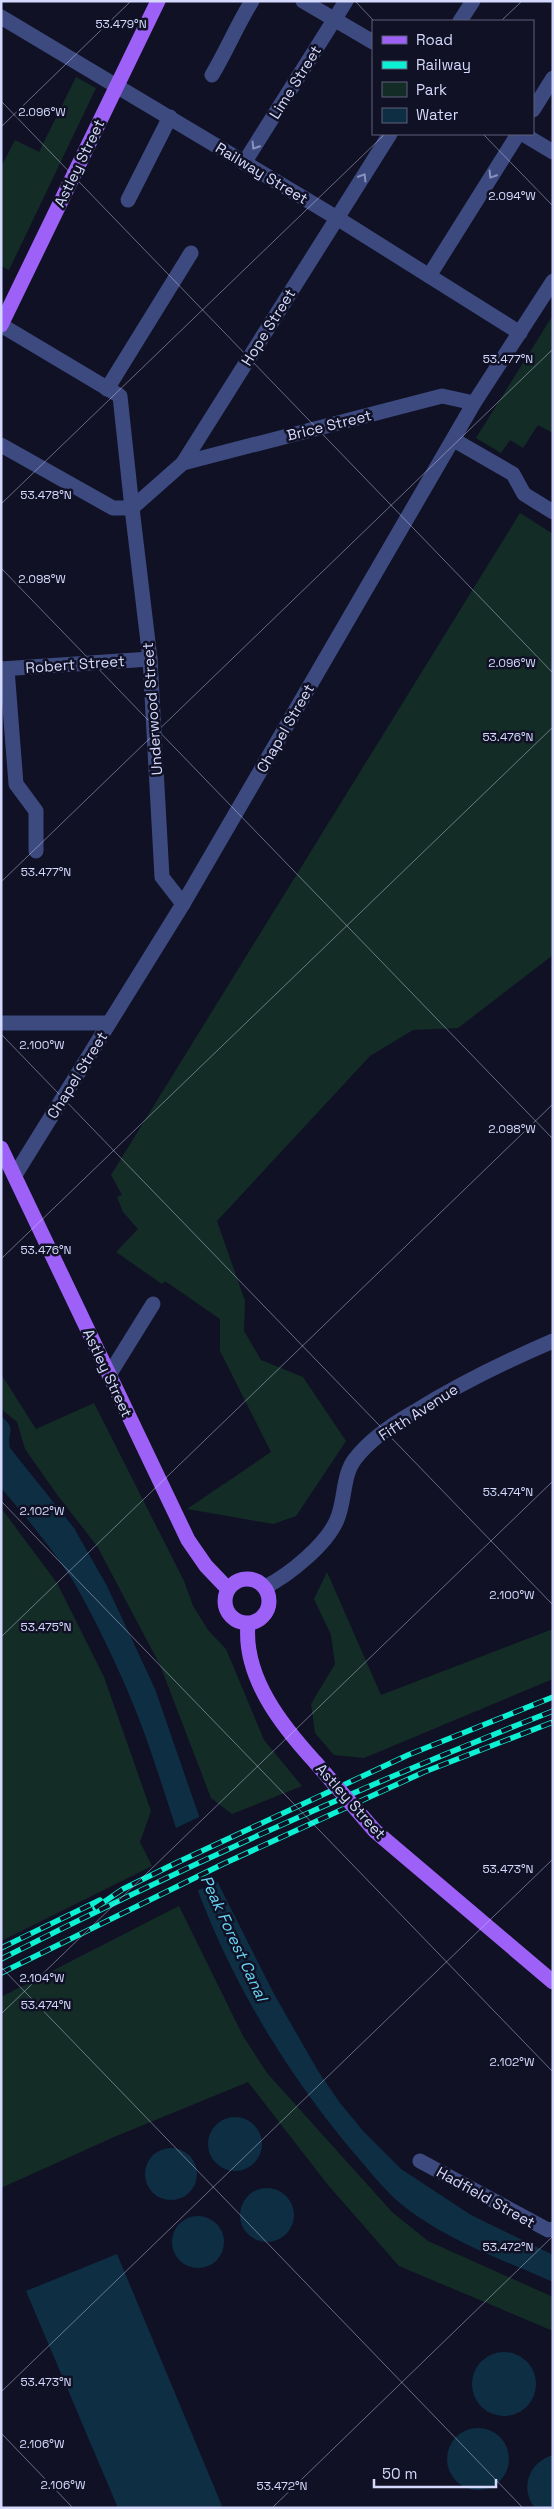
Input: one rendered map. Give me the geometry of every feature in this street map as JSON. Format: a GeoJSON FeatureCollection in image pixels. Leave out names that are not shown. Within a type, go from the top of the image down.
{"type":"FeatureCollection","features":[{"type":"Feature","properties":{"kind":"main road","name":"Astley Street"},"geometry":{"type":"LineString","coordinates":[[1,325],[158,1]]}},
{"type":"Feature","properties":{"kind":"main road","name":"Astley Street"},"geometry":{"type":"LineString","coordinates":[[1,1148],[188,1540],[206,1566],[228,1589]]}},
{"type":"Feature","properties":{"kind":"main road"},"geometry":{"type":"LineString","coordinates":[[246,1579],[260,1582],[268,1594],[269,1607],[261,1619],[248,1624],[242,1623],[230,1616],[225,1603],[228,1589],[239,1580],[246,1579]]}},
{"type":"Feature","properties":{"kind":"main road","name":"Astley Street"},"geometry":{"type":"LineString","coordinates":[[248,1624],[247,1635],[254,1665],[265,1694],[275,1713],[294,1739],[375,1831],[553,1982]]}},
{"type":"Feature","properties":{"kind":"street"},"geometry":{"type":"LineString","coordinates":[[212,75],[234,38],[235,28],[252,1]]}},
{"type":"Feature","properties":{"kind":"street"},"geometry":{"type":"LineString","coordinates":[[303,1],[372,41]]}},
{"type":"Feature","properties":{"kind":"street","name":"Lime Street"},"geometry":{"type":"LineString","coordinates":[[244,163],[346,1]]}},
{"type":"Feature","properties":{"kind":"street"},"geometry":{"type":"LineString","coordinates":[[461,20],[473,1]]}},
{"type":"Feature","properties":{"kind":"street","name":"Railway Street"},"geometry":{"type":"LineString","coordinates":[[1,17],[117,84],[337,218],[520,333]]}},
{"type":"Feature","properties":{"kind":"street"},"geometry":{"type":"LineString","coordinates":[[534,108],[553,78]]}},
{"type":"Feature","properties":{"kind":"street"},"geometry":{"type":"LineString","coordinates":[[128,200],[170,117]]}},
{"type":"Feature","properties":{"kind":"street","name":"Hope Street"},"geometry":{"type":"LineString","coordinates":[[132,508],[183,463],[389,135]]}},
{"type":"Feature","properties":{"kind":"street"},"geometry":{"type":"LineString","coordinates":[[429,276],[517,135]]}},
{"type":"Feature","properties":{"kind":"street"},"geometry":{"type":"LineString","coordinates":[[525,135],[553,152]]}},
{"type":"Feature","properties":{"kind":"street"},"geometry":{"type":"LineString","coordinates":[[1,325],[107,389],[190,253]]}},
{"type":"Feature","properties":{"kind":"street","name":"Chapel Street"},"geometry":{"type":"LineString","coordinates":[[15,1175],[183,904],[474,403],[553,281]]}},
{"type":"Feature","properties":{"kind":"street","name":"Underwood Street"},"geometry":{"type":"LineString","coordinates":[[107,389],[120,396],[150,659],[162,877],[183,904]]}},
{"type":"Feature","properties":{"kind":"street","name":"Brice Street"},"geometry":{"type":"LineString","coordinates":[[183,463],[442,396],[474,403]]}},
{"type":"Feature","properties":{"kind":"street"},"geometry":{"type":"LineString","coordinates":[[454,440],[513,474],[524,494],[553,512]]}},
{"type":"Feature","properties":{"kind":"street"},"geometry":{"type":"LineString","coordinates":[[1,445],[113,508],[132,508]]}},
{"type":"Feature","properties":{"kind":"street","name":"Robert Street"},"geometry":{"type":"LineString","coordinates":[[4,669],[150,659]]}},
{"type":"Feature","properties":{"kind":"street"},"geometry":{"type":"LineString","coordinates":[[4,669],[16,784],[36,811],[36,851]]}},
{"type":"Feature","properties":{"kind":"street"},"geometry":{"type":"LineString","coordinates":[[1,1023],[109,1023]]}},
{"type":"Feature","properties":{"kind":"street"},"geometry":{"type":"LineString","coordinates":[[110,1375],[153,1304]]}},
{"type":"Feature","properties":{"kind":"street","name":"Fifth Avenue"},"geometry":{"type":"LineString","coordinates":[[265,1587],[279,1580],[326,1536],[338,1518],[354,1460],[375,1439],[394,1424],[449,1390],[482,1372],[553,1341]]}},
{"type":"Feature","properties":{"kind":"street","name":"Hadfield Street"},"geometry":{"type":"LineString","coordinates":[[420,2161],[514,2214],[548,2230],[553,2229]]}},
{"type":"Feature","properties":{"kind":"green space"},"geometry":{"type":"Polygon","coordinates":[[[76,77],[96,88],[9,270],[1,266],[1,167],[15,140],[39,152],[76,77]]]}},
{"type":"Feature","properties":{"kind":"green space"},"geometry":{"type":"Polygon","coordinates":[[[553,315],[553,433],[538,425],[523,448],[510,440],[501,453],[476,438],[553,315]]]}},
{"type":"Feature","properties":{"kind":"green space"},"geometry":{"type":"Polygon","coordinates":[[[520,513],[553,534],[553,955],[458,1028],[413,1030],[370,1056],[217,1221],[245,1301],[244,1331],[261,1360],[303,1377],[346,1441],[296,1516],[273,1524],[187,1509],[271,1452],[220,1351],[220,1319],[165,1281],[162,1284],[116,1252],[138,1229],[123,1212],[117,1197],[122,1195],[111,1175],[520,513]]]}},
{"type":"Feature","properties":{"kind":"green space"},"geometry":{"type":"Polygon","coordinates":[[[1,1374],[36,1429],[94,1403],[184,1581],[193,1606],[208,1630],[226,1649],[264,1740],[302,1786],[232,1814],[211,1798],[160,1665],[97,1546],[58,1496],[25,1449],[17,1422],[1,1409],[1,1374]]]}},
{"type":"Feature","properties":{"kind":"green space"},"geometry":{"type":"Polygon","coordinates":[[[1,1508],[57,1583],[104,1677],[151,1811],[140,1842],[152,1866],[1,1941],[1,1508]]]}},
{"type":"Feature","properties":{"kind":"green space"},"geometry":{"type":"Polygon","coordinates":[[[327,1572],[381,1695],[553,1629],[553,1679],[364,1758],[334,1755],[315,1733],[311,1704],[335,1664],[331,1635],[314,1599],[327,1572]]]}},
{"type":"Feature","properties":{"kind":"green space"},"geometry":{"type":"Polygon","coordinates":[[[179,1906],[243,2036],[267,2073],[392,2212],[428,2241],[553,2297],[553,2331],[399,2266],[328,2185],[248,2082],[114,2137],[1,2188],[1,1997],[179,1906]]]}},
{"type":"Feature","properties":{"kind":"water","name":"Peak Forest Canal"},"geometry":{"type":"Polygon","coordinates":[[[1,1416],[10,1428],[10,1448],[74,1528],[107,1586],[155,1689],[199,1816],[218,1883],[274,1994],[318,2071],[340,2103],[364,2132],[401,2169],[471,2215],[553,2255],[553,2282],[455,2238],[418,2217],[401,2204],[354,2153],[307,2093],[285,2061],[246,1995],[212,1926],[136,1712],[100,1632],[64,1567],[1,1488],[1,1416]]]}},
{"type":"Feature","properties":{"kind":"water"},"geometry":{"type":"Polygon","coordinates":[[[235,2117],[254,2125],[262,2144],[254,2163],[235,2171],[216,2163],[208,2144],[216,2125],[235,2117]]]}},
{"type":"Feature","properties":{"kind":"water"},"geometry":{"type":"Polygon","coordinates":[[[171,2148],[185,2152],[193,2160],[197,2174],[193,2188],[185,2196],[171,2200],[157,2196],[149,2188],[145,2174],[149,2160],[157,2152],[171,2148]]]}},
{"type":"Feature","properties":{"kind":"water"},"geometry":{"type":"Polygon","coordinates":[[[267,2188],[277,2190],[286,2196],[292,2205],[294,2215],[292,2225],[286,2234],[277,2240],[267,2242],[257,2240],[248,2234],[242,2225],[240,2215],[242,2205],[248,2196],[257,2190],[267,2188]]]}},
{"type":"Feature","properties":{"kind":"water"},"geometry":{"type":"Polygon","coordinates":[[[193,2216],[203,2216],[212,2220],[220,2228],[224,2242],[220,2256],[212,2264],[203,2268],[193,2268],[184,2264],[176,2256],[172,2247],[172,2237],[176,2228],[184,2220],[193,2216]]]}},
{"type":"Feature","properties":{"kind":"water"},"geometry":{"type":"Polygon","coordinates":[[[117,2254],[222,2506],[217,2508],[118,2508],[26,2291],[117,2254]]]}},
{"type":"Feature","properties":{"kind":"water"},"geometry":{"type":"Polygon","coordinates":[[[504,2352],[522,2358],[530,2366],[536,2384],[530,2402],[522,2410],[504,2416],[486,2410],[478,2402],[472,2384],[478,2366],[486,2358],[504,2352]]]}},
{"type":"Feature","properties":{"kind":"water"},"geometry":{"type":"Polygon","coordinates":[[[472,2428],[484,2428],[500,2437],[507,2447],[509,2459],[507,2471],[500,2481],[484,2490],[472,2490],[461,2485],[452,2476],[447,2465],[447,2453],[452,2442],[461,2433],[472,2428]]]}},
{"type":"Feature","properties":{"kind":"water"},"geometry":{"type":"Polygon","coordinates":[[[553,2455],[553,2508],[535,2508],[528,2492],[527,2484],[529,2477],[538,2463],[553,2455]]]}},
{"type":"Feature","properties":{"kind":"pier"},"geometry":{"type":"Polygon","coordinates":[[[201,1816],[220,1880],[195,1892],[174,1829],[201,1816]]]}},
{"type":"Feature","properties":{"kind":"railway"},"geometry":{"type":"LineString","coordinates":[[95,1908],[123,1889],[176,1863],[408,1755],[553,1697]]}},
{"type":"Feature","properties":{"kind":"railway"},"geometry":{"type":"LineString","coordinates":[[1,1959],[137,1892],[274,1828],[413,1768],[553,1711]]}},
{"type":"Feature","properties":{"kind":"railway"},"geometry":{"type":"LineString","coordinates":[[1,1973],[223,1864],[424,1772],[553,1722]]}},
{"type":"Feature","properties":{"kind":"railway"},"geometry":{"type":"LineString","coordinates":[[1,1948],[100,1900]]}}]}
